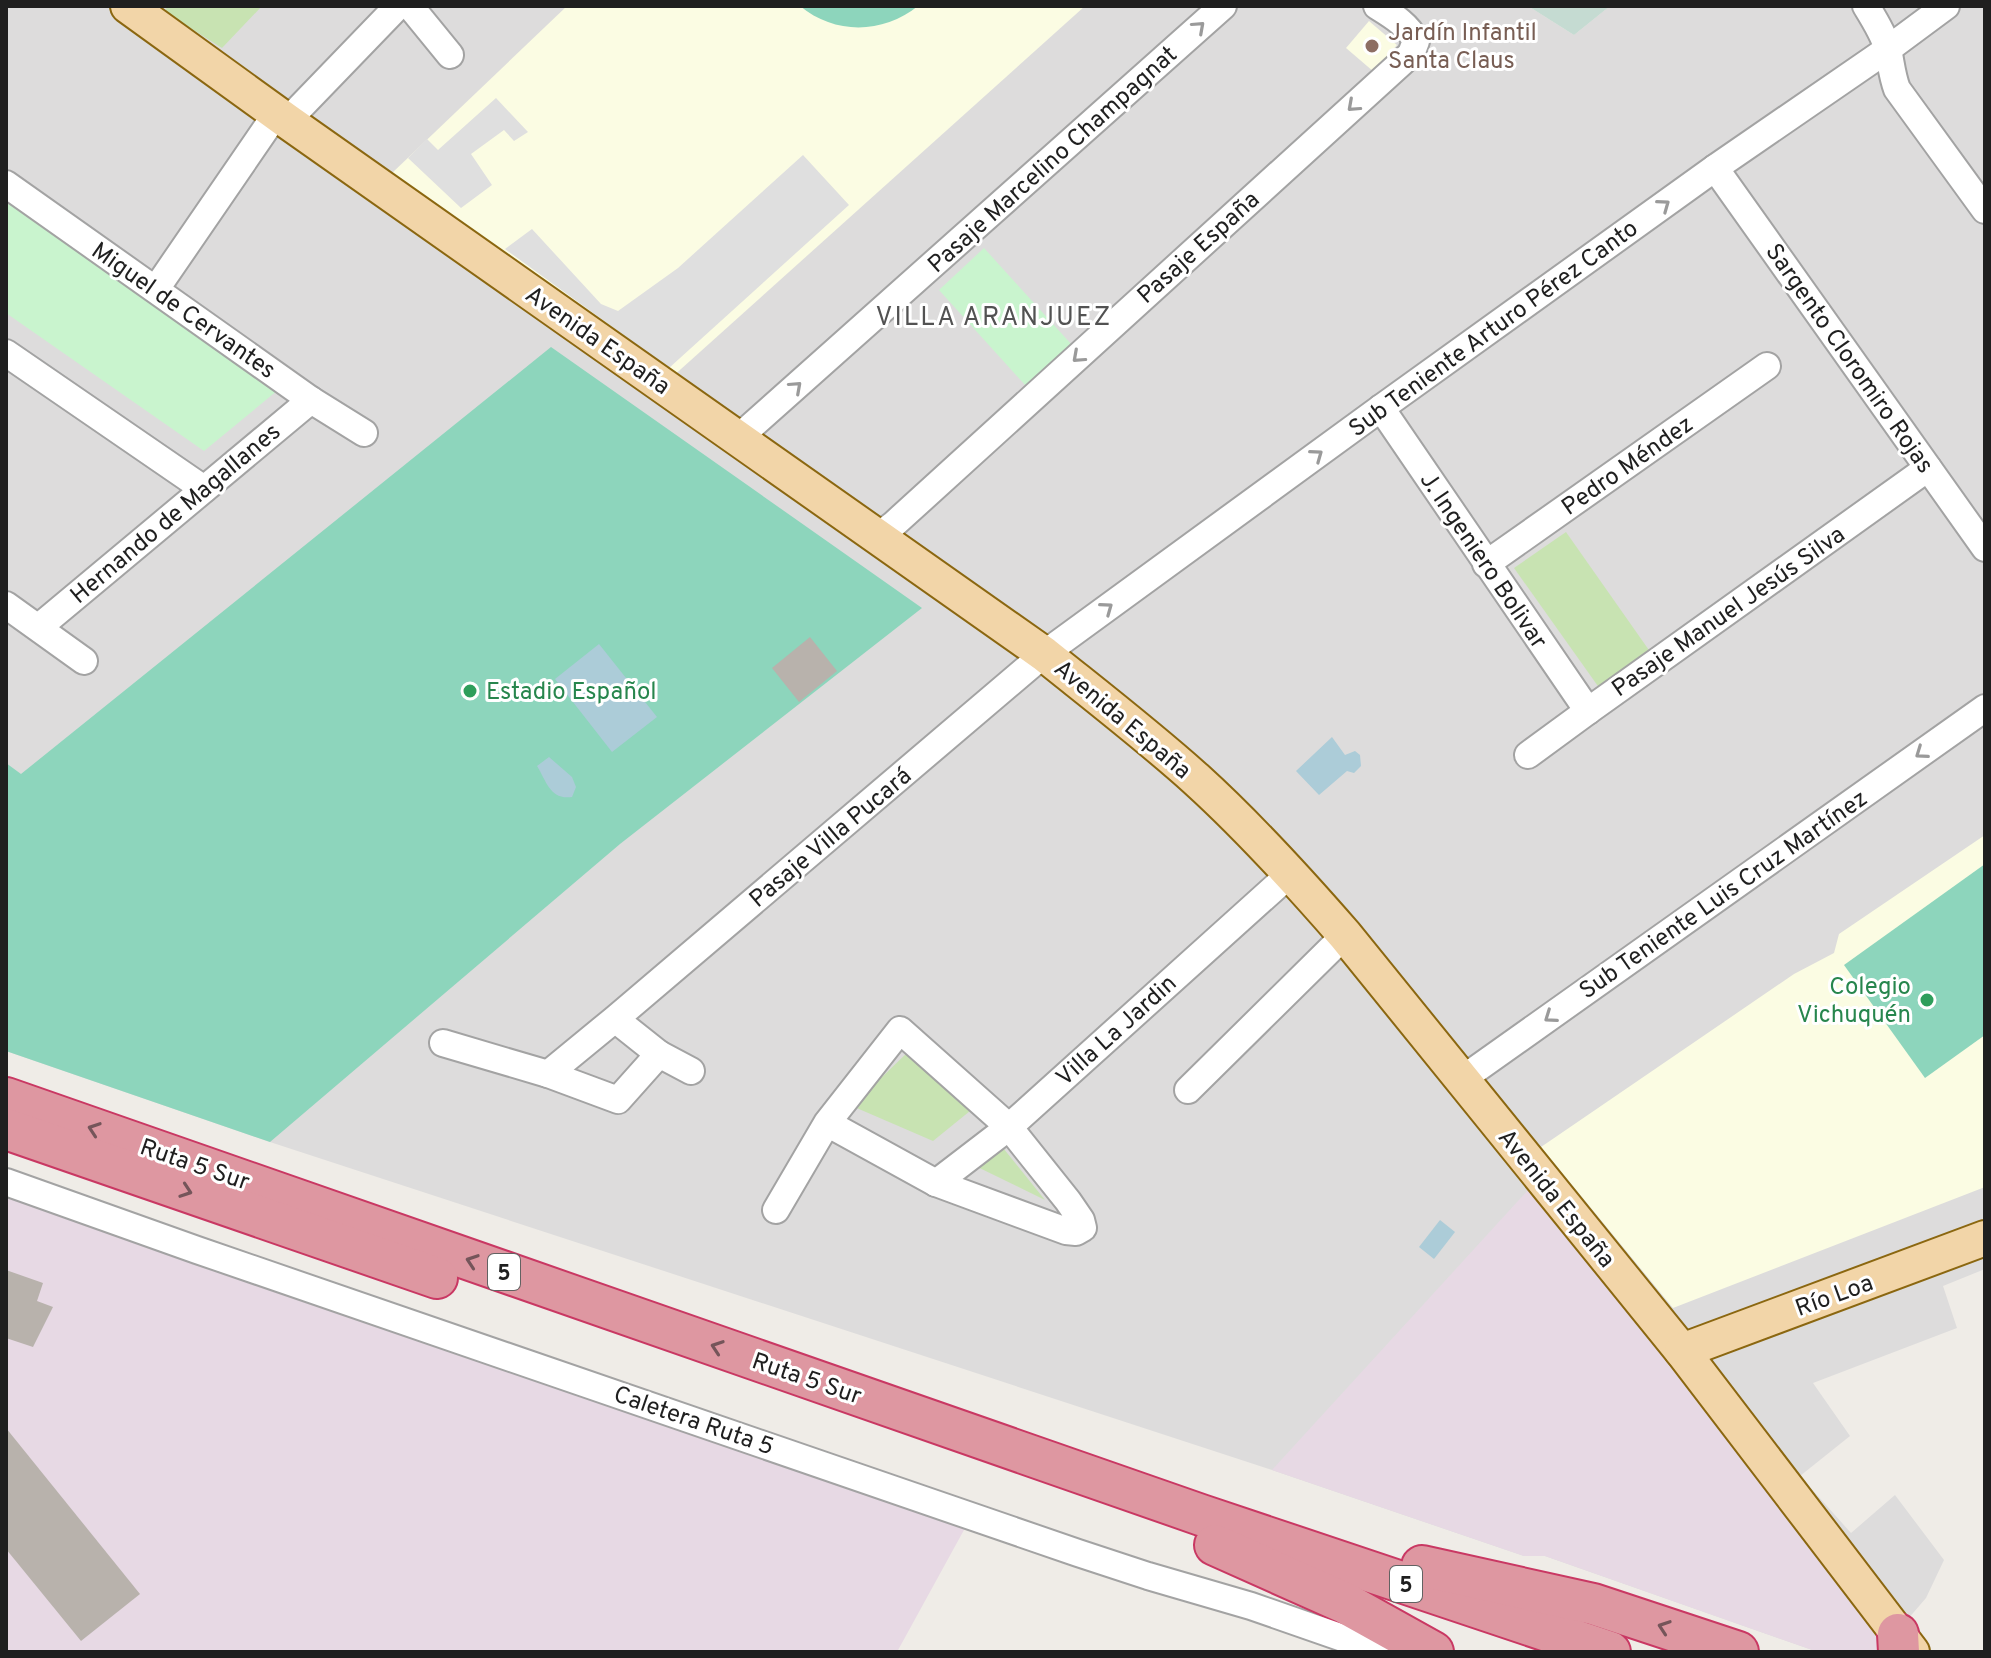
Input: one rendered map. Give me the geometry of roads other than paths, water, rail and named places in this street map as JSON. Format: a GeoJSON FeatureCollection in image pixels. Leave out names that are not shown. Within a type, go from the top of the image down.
{"type":"FeatureCollection","features":[{"type":"Feature","properties":{"kind":"highway","name":"Ruta 5 Sur"},"geometry":{"type":"LineString","coordinates":[[6,1098],[1206,1529],[1537,1652]]}},
{"type":"Feature","properties":{"kind":"highway","name":"Ruta 5 Sur"},"geometry":{"type":"LineString","coordinates":[[6,1129],[887,1433],[1610,1652]]}},
{"type":"Feature","properties":{"kind":"highway"},"geometry":{"type":"LineString","coordinates":[[1206,1529],[1433,1652]]}},
{"type":"Feature","properties":{"kind":"highway"},"geometry":{"type":"LineString","coordinates":[[1206,1529],[1593,1604],[1738,1652]]}},
{"type":"Feature","properties":{"kind":"main road","name":"Avenida España"},"geometry":{"type":"LineString","coordinates":[[128,6],[282,118],[1044,654],[1197,780],[1291,873],[1345,935],[1682,1351],[1906,1648]]}},
{"type":"Feature","properties":{"kind":"main road","name":"Río Loa"},"geometry":{"type":"LineString","coordinates":[[1682,1351],[1985,1238]]}},
{"type":"Feature","properties":{"kind":"street"},"geometry":{"type":"LineString","coordinates":[[156,289],[282,118],[398,6]]}},
{"type":"Feature","properties":{"kind":"street"},"geometry":{"type":"LineString","coordinates":[[410,6],[450,55]]}},
{"type":"Feature","properties":{"kind":"street","name":"Pasaje Marcelino Champagnat"},"geometry":{"type":"LineString","coordinates":[[738,438],[1223,6]]}},
{"type":"Feature","properties":{"kind":"street","name":"Pasaje España"},"geometry":{"type":"LineString","coordinates":[[877,537],[1411,54],[1416,41],[1411,32],[1399,19],[1377,6]]}},
{"type":"Feature","properties":{"kind":"street"},"geometry":{"type":"LineString","coordinates":[[1866,6],[1888,49],[1897,89],[1985,210]]}},
{"type":"Feature","properties":{"kind":"street","name":"Sub Teniente Arturo Pérez Canto"},"geometry":{"type":"LineString","coordinates":[[1044,654],[1715,168],[1946,6]]}},
{"type":"Feature","properties":{"kind":"street","name":"Sargento Cloromiro Rojas"},"geometry":{"type":"LineString","coordinates":[[1715,168],[1985,548]]}},
{"type":"Feature","properties":{"kind":"street","name":"Miguel de Cervantes"},"geometry":{"type":"LineString","coordinates":[[6,184],[311,400],[364,433]]}},
{"type":"Feature","properties":{"kind":"street"},"geometry":{"type":"LineString","coordinates":[[6,353],[204,489]]}},
{"type":"Feature","properties":{"kind":"street","name":"Pedro Méndez"},"geometry":{"type":"LineString","coordinates":[[1486,564],[1767,366]]}},
{"type":"Feature","properties":{"kind":"street","name":"Hernando de Magallanes"},"geometry":{"type":"LineString","coordinates":[[39,627],[311,400]]}},
{"type":"Feature","properties":{"kind":"street","name":"J. Ingeniero Bolivar"},"geometry":{"type":"LineString","coordinates":[[1381,408],[1588,711]]}},
{"type":"Feature","properties":{"kind":"street","name":"Pasaje Manuel Jesús Silva"},"geometry":{"type":"LineString","coordinates":[[1528,755],[1928,468]]}},
{"type":"Feature","properties":{"kind":"street"},"geometry":{"type":"LineString","coordinates":[[6,605],[84,661]]}},
{"type":"Feature","properties":{"kind":"street","name":"Pasaje Villa Pucará"},"geometry":{"type":"LineString","coordinates":[[548,1074],[1044,654]]}},
{"type":"Feature","properties":{"kind":"street","name":"Sub Teniente Luis Cruz Martínez"},"geometry":{"type":"LineString","coordinates":[[1461,1080],[1985,708]]}},
{"type":"Feature","properties":{"kind":"street","name":"Villa La Jardin"},"geometry":{"type":"LineString","coordinates":[[936,1183],[1009,1127],[1291,873]]}},
{"type":"Feature","properties":{"kind":"street"},"geometry":{"type":"LineString","coordinates":[[1188,1090],[1345,935]]}},
{"type":"Feature","properties":{"kind":"street"},"geometry":{"type":"LineString","coordinates":[[615,1019],[659,1054],[691,1071]]}},
{"type":"Feature","properties":{"kind":"street"},"geometry":{"type":"LineString","coordinates":[[776,1210],[827,1123],[900,1030],[1009,1127],[1068,1201],[1083,1228],[1076,1232],[1066,1231],[936,1183],[827,1123]]}},
{"type":"Feature","properties":{"kind":"street"},"geometry":{"type":"LineString","coordinates":[[443,1043],[548,1074],[618,1100],[659,1054]]}},
{"type":"Feature","properties":{"kind":"street","name":"Caletera Ruta 5"},"geometry":{"type":"LineString","coordinates":[[6,1182],[1078,1553],[1251,1606],[1383,1652]]}},
{"type":"Feature","properties":{"kind":"water"},"geometry":{"type":"Polygon","coordinates":[[[599,644],[657,717],[612,752],[555,679],[599,644]]]}},
{"type":"Feature","properties":{"kind":"water"},"geometry":{"type":"Polygon","coordinates":[[[1332,737],[1345,755],[1355,751],[1360,755],[1361,766],[1354,773],[1347,771],[1319,795],[1296,771],[1332,737]]]}},
{"type":"Feature","properties":{"kind":"water"},"geometry":{"type":"Polygon","coordinates":[[[549,757],[572,777],[576,787],[572,797],[559,796],[547,784],[537,766],[549,757]]]}},
{"type":"Feature","properties":{"kind":"water"},"geometry":{"type":"Polygon","coordinates":[[[1440,1220],[1455,1232],[1434,1259],[1419,1247],[1440,1220]]]}},
{"type":"Feature","properties":{"kind":"place","name":"Jardín Infantil Santa Claus"},"geometry":{"type":"Point","coordinates":[1372,46]}},
{"type":"Feature","properties":{"kind":"place","name":"Estadio Español"},"geometry":{"type":"Point","coordinates":[470,691]}},
{"type":"Feature","properties":{"kind":"place","name":"Colegio Vichuquén"},"geometry":{"type":"Point","coordinates":[1927,1000]}},
{"type":"Feature","properties":{"kind":"district","name":"VILLA ARANJUEZ"},"geometry":{"type":"Point","coordinates":[994,316]}}]}
